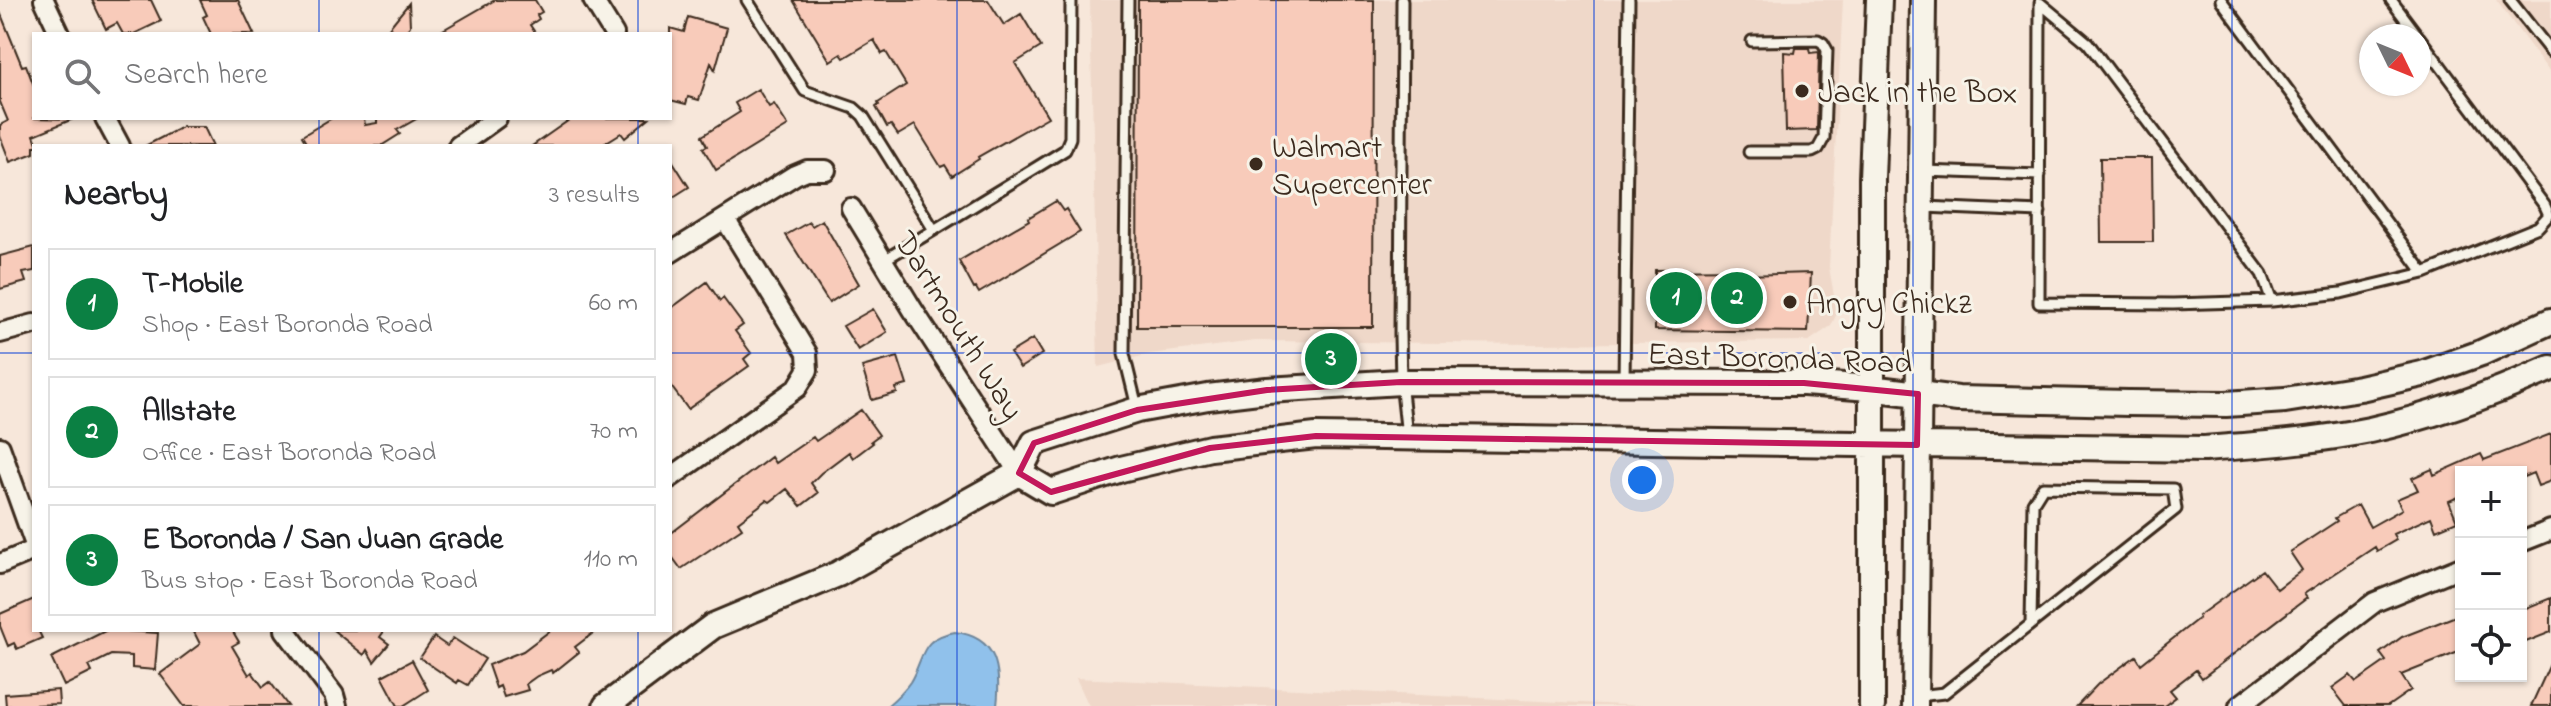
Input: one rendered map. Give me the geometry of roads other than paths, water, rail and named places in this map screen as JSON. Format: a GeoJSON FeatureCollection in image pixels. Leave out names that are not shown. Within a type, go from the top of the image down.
{"type":"FeatureCollection","features":[{"type":"Feature","properties":{"kind":"main road"},"geometry":{"type":"LineString","coordinates":[[1872,706],[1872,178],[1879,0]]}},
{"type":"Feature","properties":{"kind":"main road"},"geometry":{"type":"LineString","coordinates":[[1915,701],[1923,0]]}},
{"type":"Feature","properties":{"kind":"main road","name":"East Boronda Road"},"geometry":{"type":"LineString","coordinates":[[606,706],[713,626],[838,574],[1019,473],[1034,443],[1137,410],[1267,390],[1401,382],[1804,383],[1958,399],[2226,404],[2285,400],[2422,374],[2481,353],[2551,321]]}},
{"type":"Feature","properties":{"kind":"main road"},"geometry":{"type":"LineString","coordinates":[[1019,473],[1051,492],[1150,462],[1247,442],[1316,436],[2204,449],[2368,430],[2480,398],[2551,368]]}},
{"type":"Feature","properties":{"kind":"street"},"geometry":{"type":"LineString","coordinates":[[44,0],[59,32]]}},
{"type":"Feature","properties":{"kind":"street"},"geometry":{"type":"LineString","coordinates":[[593,0],[613,32]]}},
{"type":"Feature","properties":{"kind":"street"},"geometry":{"type":"LineString","coordinates":[[106,120],[119,144]]}},
{"type":"Feature","properties":{"kind":"street"},"geometry":{"type":"LineString","coordinates":[[461,144],[494,120]]}},
{"type":"Feature","properties":{"kind":"street"},"geometry":{"type":"LineString","coordinates":[[672,252],[795,175],[807,170],[826,170]]}},
{"type":"Feature","properties":{"kind":"street","name":"Dartmouth Way"},"geometry":{"type":"LineString","coordinates":[[851,208],[1019,473]]}},
{"type":"Feature","properties":{"kind":"street"},"geometry":{"type":"LineString","coordinates":[[672,477],[797,388],[808,370],[803,347],[725,219]]}},
{"type":"Feature","properties":{"kind":"street"},"geometry":{"type":"LineString","coordinates":[[0,333],[32,325]]}},
{"type":"Feature","properties":{"kind":"street"},"geometry":{"type":"LineString","coordinates":[[0,447],[32,536]]}},
{"type":"Feature","properties":{"kind":"street"},"geometry":{"type":"LineString","coordinates":[[2527,540],[2551,530]]}},
{"type":"Feature","properties":{"kind":"street"},"geometry":{"type":"LineString","coordinates":[[0,564],[32,551]]}},
{"type":"Feature","properties":{"kind":"street"},"geometry":{"type":"LineString","coordinates":[[2251,703],[2375,602],[2455,569]]}},
{"type":"Feature","properties":{"kind":"street"},"geometry":{"type":"LineString","coordinates":[[287,632],[334,695],[337,706]]}},
{"type":"Feature","properties":{"kind":"lane"},"geometry":{"type":"LineString","coordinates":[[747,0],[805,91],[854,108],[863,116],[934,230]]}},
{"type":"Feature","properties":{"kind":"lane"},"geometry":{"type":"LineString","coordinates":[[884,260],[1065,150],[1070,138],[1071,0]]}},
{"type":"Feature","properties":{"kind":"lane"},"geometry":{"type":"LineString","coordinates":[[1128,0],[1124,354],[1137,410]]}},
{"type":"Feature","properties":{"kind":"lane"},"geometry":{"type":"LineString","coordinates":[[1402,0],[1401,382],[1407,436]]}},
{"type":"Feature","properties":{"kind":"lane"},"geometry":{"type":"LineString","coordinates":[[1624,383],[1629,0]]}},
{"type":"Feature","properties":{"kind":"lane"},"geometry":{"type":"LineString","coordinates":[[2221,0],[2424,273]]}},
{"type":"Feature","properties":{"kind":"lane"},"geometry":{"type":"LineString","coordinates":[[2391,0],[2409,24]]}},
{"type":"Feature","properties":{"kind":"lane"},"geometry":{"type":"LineString","coordinates":[[2510,0],[2551,52]]}},
{"type":"Feature","properties":{"kind":"lane"},"geometry":{"type":"LineString","coordinates":[[2040,2],[2039,303],[2272,301],[2341,293],[2424,273],[2538,227],[2549,215],[2431,53]]}},
{"type":"Feature","properties":{"kind":"lane"},"geometry":{"type":"LineString","coordinates":[[2040,2],[2088,43],[2262,274],[2272,301]]}},
{"type":"Feature","properties":{"kind":"lane"},"geometry":{"type":"LineString","coordinates":[[1749,152],[1812,152],[1818,149],[1824,138],[1827,50],[1818,40],[1752,41]]}},
{"type":"Feature","properties":{"kind":"lane"},"geometry":{"type":"LineString","coordinates":[[1921,171],[2040,175]]}},
{"type":"Feature","properties":{"kind":"lane"},"geometry":{"type":"LineString","coordinates":[[1920,207],[2040,212]]}},
{"type":"Feature","properties":{"kind":"lane"},"geometry":{"type":"LineString","coordinates":[[1915,701],[1944,693],[2031,624],[2176,509],[2173,489],[2043,487],[2033,503],[2031,624]]}},
{"type":"Feature","properties":{"kind":"water"},"geometry":{"type":"Polygon","coordinates":[[[955,632],[980,641],[994,657],[998,680],[997,706],[887,706],[910,682],[929,644],[955,632]]]}},
{"type":"Feature","properties":{"kind":"place","name":"Jack in the Box"},"geometry":{"type":"Point","coordinates":[1802,91]}},
{"type":"Feature","properties":{"kind":"place","name":"Walmart Supercenter"},"geometry":{"type":"Point","coordinates":[1256,164]}},
{"type":"Feature","properties":{"kind":"place","name":"T-Mobile"},"geometry":{"type":"Point","coordinates":[1676,298]}},
{"type":"Feature","properties":{"kind":"place","name":"Allstate"},"geometry":{"type":"Point","coordinates":[1737,298]}},
{"type":"Feature","properties":{"kind":"place","name":"Angry Chickz"},"geometry":{"type":"Point","coordinates":[1790,302]}},
{"type":"Feature","properties":{"kind":"place","name":"E Boronda / San Juan Grade"},"geometry":{"type":"Point","coordinates":[1331,359]}}]}
